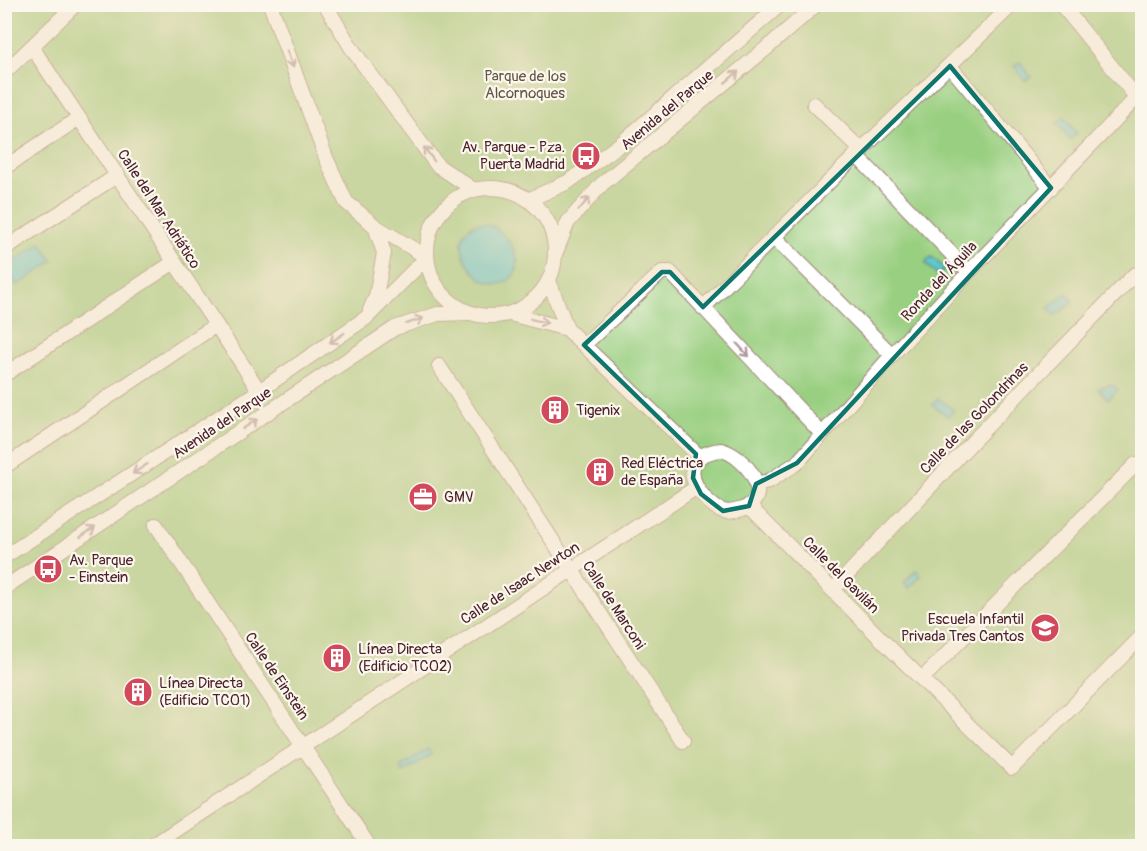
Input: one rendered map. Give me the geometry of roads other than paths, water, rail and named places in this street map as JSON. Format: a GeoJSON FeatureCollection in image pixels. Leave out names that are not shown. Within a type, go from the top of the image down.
{"type":"FeatureCollection","features":[{"type":"Feature","properties":{"kind":"street"},"geometry":{"type":"LineString","coordinates":[[4,72],[76,4]]}},
{"type":"Feature","properties":{"kind":"street"},"geometry":{"type":"LineString","coordinates":[[270,4],[326,158],[346,202],[375,226],[427,257]]}},
{"type":"Feature","properties":{"kind":"street"},"geometry":{"type":"LineString","coordinates":[[325,4],[352,50],[437,165],[474,190]]}},
{"type":"Feature","properties":{"kind":"street","name":"Avenida del Parque"},"geometry":{"type":"LineString","coordinates":[[528,200],[568,182],[619,145],[780,4]]}},
{"type":"Feature","properties":{"kind":"street","name":"Avenida del Parque"},"geometry":{"type":"LineString","coordinates":[[555,254],[568,222],[602,184],[817,4]]}},
{"type":"Feature","properties":{"kind":"street"},"geometry":{"type":"LineString","coordinates":[[703,308],[1013,4]]}},
{"type":"Feature","properties":{"kind":"street"},"geometry":{"type":"LineString","coordinates":[[1061,4],[1140,95]]}},
{"type":"Feature","properties":{"kind":"street","name":"Calle del Mar Adriático"},"geometry":{"type":"LineString","coordinates":[[32,47],[259,391]]}},
{"type":"Feature","properties":{"kind":"street"},"geometry":{"type":"LineString","coordinates":[[950,66],[1051,188]]}},
{"type":"Feature","properties":{"kind":"street","name":"Ronda del Águila"},"geometry":{"type":"LineString","coordinates":[[756,484],[769,481],[797,463],[969,272],[1140,95]]}},
{"type":"Feature","properties":{"kind":"street"},"geometry":{"type":"LineString","coordinates":[[814,104],[969,272]]}},
{"type":"Feature","properties":{"kind":"street"},"geometry":{"type":"LineString","coordinates":[[4,168],[79,118]]}},
{"type":"Feature","properties":{"kind":"street"},"geometry":{"type":"LineString","coordinates":[[4,249],[118,175]]}},
{"type":"Feature","properties":{"kind":"street"},"geometry":{"type":"LineString","coordinates":[[493,188],[512,191],[528,200],[543,215],[553,233],[554,268],[540,294],[529,304],[510,314],[489,317],[468,313],[453,304],[441,292],[432,277],[427,257],[433,224],[444,209],[458,197],[474,190],[493,188]]}},
{"type":"Feature","properties":{"kind":"street"},"geometry":{"type":"LineString","coordinates":[[366,318],[376,296],[384,254],[375,226]]}},
{"type":"Feature","properties":{"kind":"street"},"geometry":{"type":"LineString","coordinates":[[774,237],[892,355]]}},
{"type":"Feature","properties":{"kind":"street","name":"Avenida del Parque"},"geometry":{"type":"LineString","coordinates":[[4,557],[259,391],[366,318],[427,257]]}},
{"type":"Feature","properties":{"kind":"street"},"geometry":{"type":"LineString","coordinates":[[4,375],[174,262]]}},
{"type":"Feature","properties":{"kind":"street"},"geometry":{"type":"LineString","coordinates":[[584,345],[662,272],[670,272],[822,434]]}},
{"type":"Feature","properties":{"kind":"street","name":"Calle de las Golondrinas"},"geometry":{"type":"LineString","coordinates":[[833,590],[1134,275],[1143,273]]}},
{"type":"Feature","properties":{"kind":"street"},"geometry":{"type":"LineString","coordinates":[[549,281],[567,328],[699,456]]}},
{"type":"Feature","properties":{"kind":"street","name":"Avenida del Parque"},"geometry":{"type":"LineString","coordinates":[[4,588],[395,328],[438,314],[468,313]]}},
{"type":"Feature","properties":{"kind":"street"},"geometry":{"type":"LineString","coordinates":[[510,314],[567,328]]}},
{"type":"Feature","properties":{"kind":"street"},"geometry":{"type":"LineString","coordinates":[[4,467],[216,325]]}},
{"type":"Feature","properties":{"kind":"street","name":"Calle de Marconi"},"geometry":{"type":"LineString","coordinates":[[439,366],[683,741]]}},
{"type":"Feature","properties":{"kind":"street"},"geometry":{"type":"LineString","coordinates":[[721,450],[728,452],[737,457],[747,468],[756,484],[757,492],[749,506],[732,512],[723,511],[701,494],[693,478],[694,462],[707,452],[721,450]]}},
{"type":"Feature","properties":{"kind":"street"},"geometry":{"type":"LineString","coordinates":[[922,680],[1136,464]]}},
{"type":"Feature","properties":{"kind":"street","name":"Calle de Isaac Newton"},"geometry":{"type":"LineString","coordinates":[[152,846],[697,487]]}},
{"type":"Feature","properties":{"kind":"street","name":"Calle del Gavilán"},"geometry":{"type":"LineString","coordinates":[[749,506],[1012,768],[1143,636]]}},
{"type":"Feature","properties":{"kind":"street","name":"Calle de Einstein"},"geometry":{"type":"LineString","coordinates":[[156,525],[369,846]]}},
{"type":"Feature","properties":{"kind":"water"},"geometry":{"type":"Polygon","coordinates":[[[1020,62],[1031,77],[1025,81],[1014,66],[1020,62]]]}},
{"type":"Feature","properties":{"kind":"water"},"geometry":{"type":"Polygon","coordinates":[[[1064,117],[1077,134],[1070,139],[1057,123],[1064,117]]]}},
{"type":"Feature","properties":{"kind":"water"},"geometry":{"type":"Polygon","coordinates":[[[478,223],[490,225],[498,230],[514,250],[517,266],[515,274],[509,280],[498,284],[486,282],[468,264],[463,252],[462,240],[467,230],[478,223]]]}},
{"type":"Feature","properties":{"kind":"water"},"geometry":{"type":"Polygon","coordinates":[[[41,243],[53,261],[17,286],[5,267],[41,243]]]}},
{"type":"Feature","properties":{"kind":"water"},"geometry":{"type":"Polygon","coordinates":[[[932,257],[945,269],[938,275],[926,264],[927,260],[932,257]]]}},
{"type":"Feature","properties":{"kind":"water"},"geometry":{"type":"Polygon","coordinates":[[[1066,293],[1073,302],[1055,316],[1048,308],[1066,293]]]}},
{"type":"Feature","properties":{"kind":"water"},"geometry":{"type":"Polygon","coordinates":[[[1109,385],[1118,390],[1108,399],[1098,389],[1109,385]]]}},
{"type":"Feature","properties":{"kind":"water"},"geometry":{"type":"Polygon","coordinates":[[[938,398],[954,410],[949,417],[932,405],[938,398]]]}},
{"type":"Feature","properties":{"kind":"water"},"geometry":{"type":"Polygon","coordinates":[[[916,570],[921,576],[909,588],[904,583],[916,570]]]}},
{"type":"Feature","properties":{"kind":"water"},"geometry":{"type":"Polygon","coordinates":[[[428,749],[431,755],[403,773],[400,767],[428,749]]]}},
{"type":"Feature","properties":{"kind":"place","name":"Av. Parque - Pza. Puerta Madrid"},"geometry":{"type":"Point","coordinates":[586,156]}},
{"type":"Feature","properties":{"kind":"place","name":"Tigenix"},"geometry":{"type":"Point","coordinates":[555,410]}},
{"type":"Feature","properties":{"kind":"place","name":"Red Eléctrica de España"},"geometry":{"type":"Point","coordinates":[600,472]}},
{"type":"Feature","properties":{"kind":"place","name":"GMV"},"geometry":{"type":"Point","coordinates":[423,497]}},
{"type":"Feature","properties":{"kind":"place","name":"Av. Parque - Einstein"},"geometry":{"type":"Point","coordinates":[48,569]}},
{"type":"Feature","properties":{"kind":"place","name":"Escuela Infantil Privada Tres Cantos"},"geometry":{"type":"Point","coordinates":[1045,628]}},
{"type":"Feature","properties":{"kind":"place","name":"Línea Directa (Edificio TC02)"},"geometry":{"type":"Point","coordinates":[337,658]}},
{"type":"Feature","properties":{"kind":"place","name":"Línea Directa (Edificio TC01)"},"geometry":{"type":"Point","coordinates":[138,692]}},
{"type":"Feature","properties":{"kind":"park label","name":"Parque de los Alcornoques"},"geometry":{"type":"Point","coordinates":[525,84]}}]}
